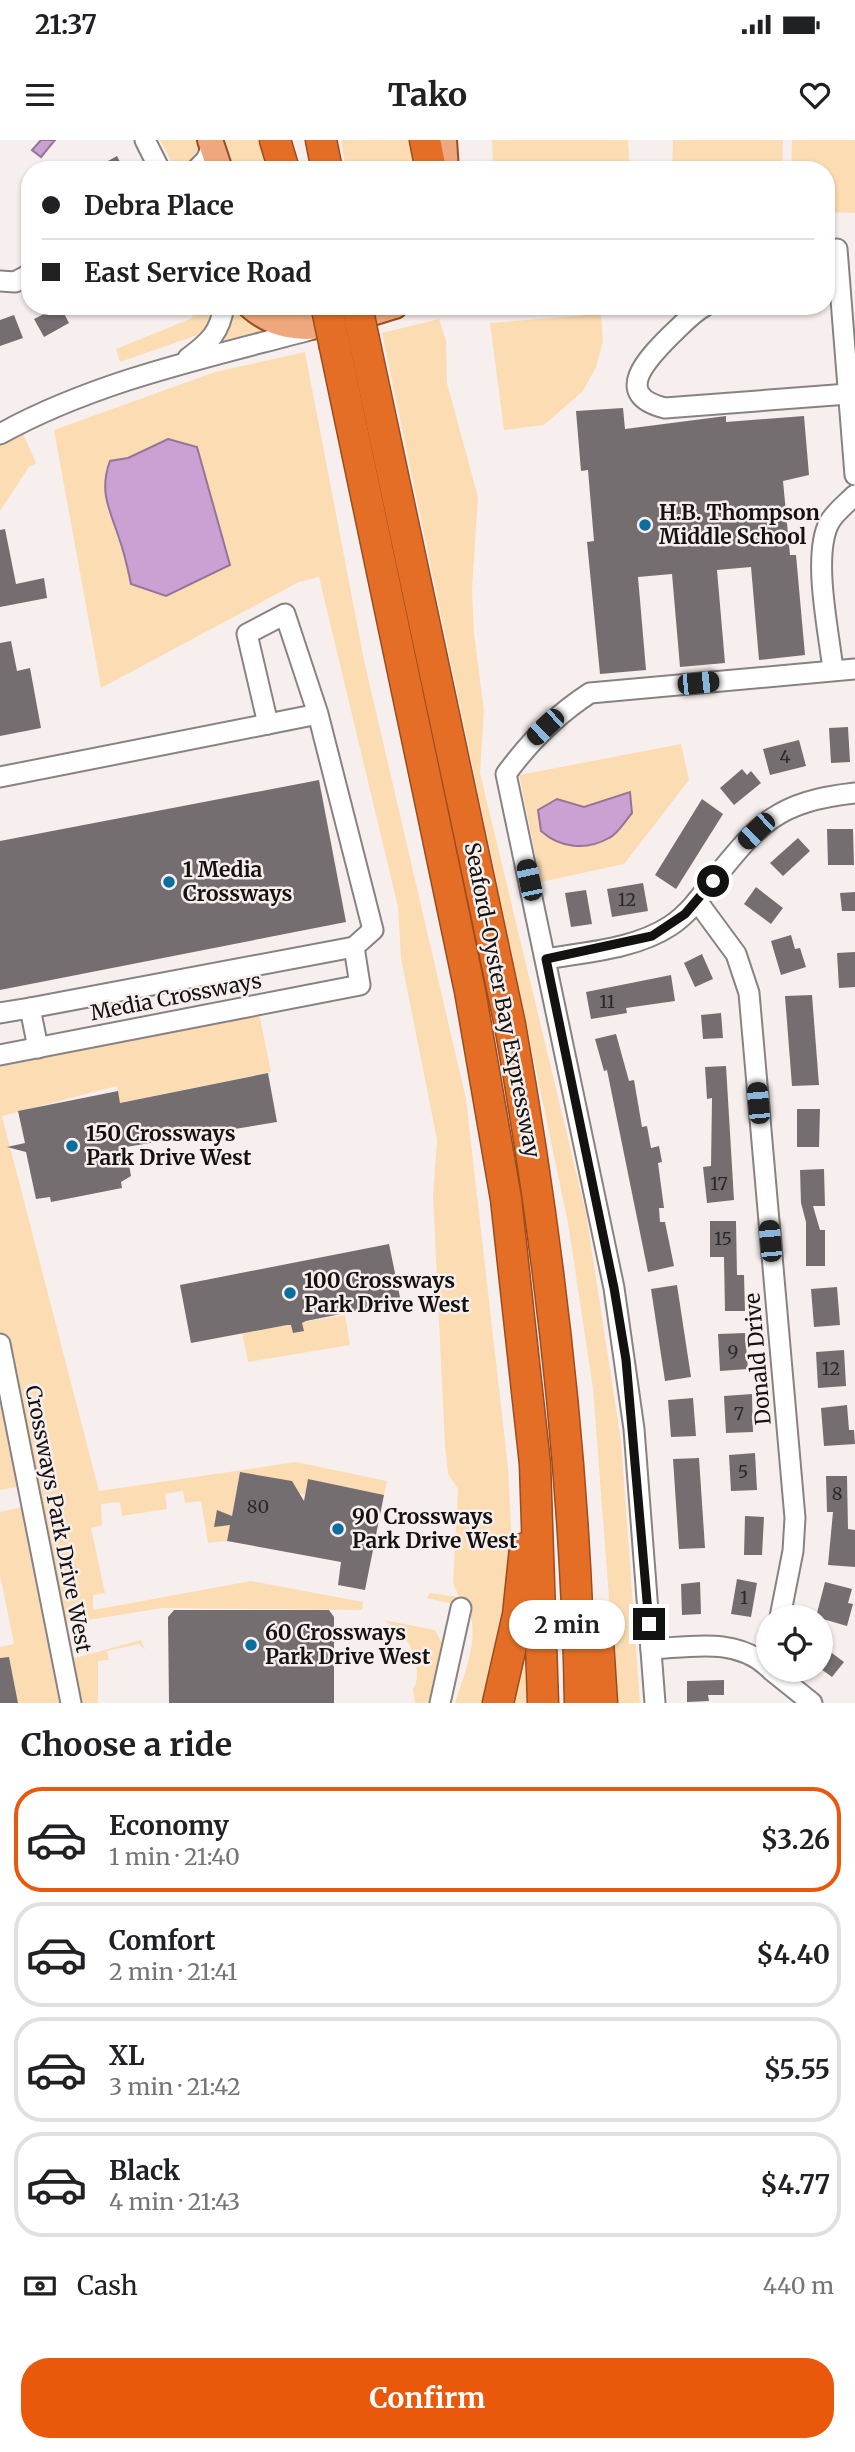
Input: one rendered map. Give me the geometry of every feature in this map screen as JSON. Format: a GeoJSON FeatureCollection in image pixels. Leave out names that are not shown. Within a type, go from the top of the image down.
{"type":"FeatureCollection","features":[{"type":"Feature","properties":{"kind":"highway"},"geometry":{"type":"LineString","coordinates":[[275,140],[281,161]]}},
{"type":"Feature","properties":{"kind":"highway"},"geometry":{"type":"LineString","coordinates":[[290,140],[294,161]]}},
{"type":"Feature","properties":{"kind":"highway"},"geometry":{"type":"LineString","coordinates":[[321,140],[325,161]]}},
{"type":"Feature","properties":{"kind":"highway"},"geometry":{"type":"LineString","coordinates":[[332,140],[335,161]]}},
{"type":"Feature","properties":{"kind":"highway"},"geometry":{"type":"LineString","coordinates":[[425,140],[429,161]]}},
{"type":"Feature","properties":{"kind":"highway","name":"Seaford-Oyster Bay Expressway"},"geometry":{"type":"LineString","coordinates":[[359,315],[510,1025],[545,1245],[568,1454],[580,1703]]}},
{"type":"Feature","properties":{"kind":"highway","name":"Seaford-Oyster Bay Expressway"},"geometry":{"type":"LineString","coordinates":[[326,320],[470,991],[506,1199],[535,1464],[543,1703]]}},
{"type":"Feature","properties":{"kind":"highway"},"geometry":{"type":"LineString","coordinates":[[498,1703],[517,1615],[527,1501],[506,1199]]}},
{"type":"Feature","properties":{"kind":"highway"},"geometry":{"type":"LineString","coordinates":[[545,1245],[575,1415],[602,1703]]}},
{"type":"Feature","properties":{"kind":"main road"},"geometry":{"type":"LineString","coordinates":[[444,140],[445,161]]}},
{"type":"Feature","properties":{"kind":"main road"},"geometry":{"type":"LineString","coordinates":[[211,143],[217,161]]}},
{"type":"Feature","properties":{"kind":"main road"},"geometry":{"type":"LineString","coordinates":[[261,315],[281,325],[351,315]]}},
{"type":"Feature","properties":{"kind":"street"},"geometry":{"type":"LineString","coordinates":[[145,140],[156,161]]}},
{"type":"Feature","properties":{"kind":"street"},"geometry":{"type":"LineString","coordinates":[[201,161],[211,143]]}},
{"type":"Feature","properties":{"kind":"street"},"geometry":{"type":"LineString","coordinates":[[841,248],[855,475]]}},
{"type":"Feature","properties":{"kind":"street"},"geometry":{"type":"LineString","coordinates":[[0,281],[16,282],[21,279]]}},
{"type":"Feature","properties":{"kind":"street"},"geometry":{"type":"LineString","coordinates":[[179,365],[215,337],[223,315]]}},
{"type":"Feature","properties":{"kind":"street"},"geometry":{"type":"LineString","coordinates":[[695,315],[649,356],[638,374],[638,388],[646,402],[665,408],[848,394]]}},
{"type":"Feature","properties":{"kind":"street"},"geometry":{"type":"LineString","coordinates":[[0,434],[64,402],[326,320]]}},
{"type":"Feature","properties":{"kind":"street"},"geometry":{"type":"LineString","coordinates":[[833,670],[822,562],[824,535],[830,521],[855,495]]}},
{"type":"Feature","properties":{"kind":"street"},"geometry":{"type":"LineString","coordinates":[[0,1013],[354,947],[373,930],[318,714],[285,614],[247,634],[268,724]]}},
{"type":"Feature","properties":{"kind":"street"},"geometry":{"type":"LineString","coordinates":[[655,1703],[626,1360],[614,1288],[506,774],[527,744],[562,711],[590,693],[855,669]]}},
{"type":"Feature","properties":{"kind":"street"},"geometry":{"type":"LineString","coordinates":[[0,777],[318,714]]}},
{"type":"Feature","properties":{"kind":"street"},"geometry":{"type":"LineString","coordinates":[[546,959],[652,936],[671,926],[697,901],[744,842],[768,819],[803,802],[855,793]]}},
{"type":"Feature","properties":{"kind":"street","name":"Donald Drive"},"geometry":{"type":"LineString","coordinates":[[697,901],[736,954],[749,993],[795,1518],[793,1551],[782,1605]]}},
{"type":"Feature","properties":{"kind":"street","name":"Media Crossways"},"geometry":{"type":"LineString","coordinates":[[0,1055],[360,985],[354,947]]}},
{"type":"Feature","properties":{"kind":"street"},"geometry":{"type":"LineString","coordinates":[[30,1008],[38,1048]]}},
{"type":"Feature","properties":{"kind":"street","name":"Crossways Park Drive West"},"geometry":{"type":"LineString","coordinates":[[0,1344],[71,1703]]}},
{"type":"Feature","properties":{"kind":"street"},"geometry":{"type":"LineString","coordinates":[[440,1703],[461,1608]]}},
{"type":"Feature","properties":{"kind":"street"},"geometry":{"type":"LineString","coordinates":[[651,1649],[726,1646],[756,1658]]}},
{"type":"Feature","properties":{"kind":"street"},"geometry":{"type":"LineString","coordinates":[[789,1682],[812,1703]]}},
{"type":"Feature","properties":{"kind":"shaded area"},"geometry":{"type":"Polygon","coordinates":[[[41,140],[55,140],[41,157],[32,150],[41,140]]]}},
{"type":"Feature","properties":{"kind":"shaded area"},"geometry":{"type":"Polygon","coordinates":[[[160,140],[196,140],[200,158],[197,161],[171,161],[160,140]]]}},
{"type":"Feature","properties":{"kind":"shaded area"},"geometry":{"type":"Polygon","coordinates":[[[213,140],[259,140],[266,161],[221,161],[213,140]]]}},
{"type":"Feature","properties":{"kind":"shaded area"},"geometry":{"type":"Polygon","coordinates":[[[341,140],[418,140],[422,161],[344,161],[341,140]]]}},
{"type":"Feature","properties":{"kind":"shaded area"},"geometry":{"type":"Polygon","coordinates":[[[492,140],[628,140],[629,161],[493,161],[492,140]]]}},
{"type":"Feature","properties":{"kind":"shaded area"},"geometry":{"type":"Polygon","coordinates":[[[673,140],[783,140],[782,161],[672,161],[673,140]]]}},
{"type":"Feature","properties":{"kind":"shaded area"},"geometry":{"type":"Polygon","coordinates":[[[792,140],[855,140],[855,213],[835,212],[835,161],[791,161],[792,140]]]}},
{"type":"Feature","properties":{"kind":"shaded area"},"geometry":{"type":"Polygon","coordinates":[[[194,315],[214,315],[206,332],[120,362],[116,349],[190,319],[194,315]]]}},
{"type":"Feature","properties":{"kind":"shaded area"},"geometry":{"type":"Polygon","coordinates":[[[228,315],[251,315],[270,332],[219,343],[228,315]]]}},
{"type":"Feature","properties":{"kind":"shaded area"},"geometry":{"type":"Polygon","coordinates":[[[286,315],[306,315],[308,322],[286,315]]]}},
{"type":"Feature","properties":{"kind":"shaded area"},"geometry":{"type":"Polygon","coordinates":[[[601,315],[603,341],[596,367],[583,391],[544,425],[504,430],[490,323],[601,315]]]}},
{"type":"Feature","properties":{"kind":"shaded area"},"geometry":{"type":"Polygon","coordinates":[[[439,319],[446,340],[447,383],[478,497],[472,590],[474,633],[484,711],[480,773],[586,1213],[621,1441],[640,1703],[617,1703],[593,1389],[568,1223],[382,333],[439,319]]]}},
{"type":"Feature","properties":{"kind":"shaded area"},"geometry":{"type":"Polygon","coordinates":[[[305,352],[364,660],[466,1099],[508,1467],[516,1626],[498,1703],[455,1703],[470,1655],[473,1629],[471,1617],[466,1607],[427,1598],[430,1593],[459,1597],[453,1583],[458,1489],[448,1474],[445,1446],[433,1196],[437,1140],[401,958],[398,907],[319,577],[299,582],[101,688],[54,430],[215,372],[305,352]],[[168,439],[128,458],[110,461],[107,509],[120,539],[131,584],[166,596],[230,565],[197,447],[168,439]]]}},
{"type":"Feature","properties":{"kind":"shaded area"},"geometry":{"type":"Polygon","coordinates":[[[19,424],[36,463],[29,467],[0,511],[0,434],[19,424]]]}},
{"type":"Feature","properties":{"kind":"shaded area"},"geometry":{"type":"Polygon","coordinates":[[[168,439],[197,447],[230,565],[166,596],[131,584],[107,502],[105,483],[110,461],[128,458],[168,439]]]}},
{"type":"Feature","properties":{"kind":"shaded area"},"geometry":{"type":"Polygon","coordinates":[[[681,744],[689,780],[624,864],[541,882],[519,775],[681,744]]]}},
{"type":"Feature","properties":{"kind":"shaded area"},"geometry":{"type":"Polygon","coordinates":[[[630,792],[632,813],[615,834],[600,842],[574,846],[556,841],[541,831],[538,810],[557,799],[584,807],[630,792]]]}},
{"type":"Feature","properties":{"kind":"shaded area"},"geometry":{"type":"Polygon","coordinates":[[[258,1008],[271,1072],[120,1103],[117,1086],[2,1116],[99,1491],[296,1462],[387,1481],[384,1495],[309,1480],[305,1495],[240,1472],[227,1541],[208,1543],[201,1501],[185,1503],[183,1491],[165,1494],[167,1509],[122,1516],[120,1502],[101,1504],[102,1525],[91,1528],[105,1593],[93,1595],[93,1610],[251,1581],[363,1602],[362,1610],[163,1608],[57,1625],[64,1661],[141,1640],[145,1650],[139,1644],[107,1651],[109,1660],[98,1661],[98,1703],[18,1703],[9,1657],[0,1658],[0,1647],[14,1644],[0,1575],[0,1512],[31,1505],[28,1485],[0,1490],[0,1056],[258,1008]]]}},
{"type":"Feature","properties":{"kind":"shaded area"},"geometry":{"type":"Polygon","coordinates":[[[345,1315],[350,1345],[248,1362],[242,1332],[345,1315]]]}},
{"type":"Feature","properties":{"kind":"shaded area"},"geometry":{"type":"Polygon","coordinates":[[[384,1620],[435,1630],[443,1645],[452,1647],[439,1703],[415,1703],[413,1689],[417,1671],[412,1650],[404,1636],[384,1620]]]}},
{"type":"Feature","properties":{"kind":"shaded area"},"geometry":{"type":"Polygon","coordinates":[[[525,1642],[534,1703],[508,1703],[525,1642]]]}},
{"type":"Feature","properties":{"kind":"building"},"geometry":{"type":"Polygon","coordinates":[[[14,315],[23,338],[0,346],[0,320],[14,315]]]}},
{"type":"Feature","properties":{"kind":"building"},"geometry":{"type":"Polygon","coordinates":[[[42,315],[65,315],[69,323],[44,337],[34,319],[42,315]]]}},
{"type":"Feature","properties":{"kind":"building"},"geometry":{"type":"Polygon","coordinates":[[[623,408],[625,429],[726,416],[726,422],[804,416],[809,475],[783,481],[790,555],[796,555],[805,655],[759,660],[751,567],[717,570],[725,663],[680,667],[672,574],[638,577],[646,670],[600,674],[587,542],[594,541],[588,470],[581,471],[576,411],[623,408]]]}},
{"type":"Feature","properties":{"kind":"building"},"geometry":{"type":"Polygon","coordinates":[[[5,529],[16,584],[44,578],[47,598],[0,607],[0,530],[5,529]]]}},
{"type":"Feature","properties":{"kind":"building"},"geometry":{"type":"Polygon","coordinates":[[[11,641],[17,671],[30,668],[41,728],[0,736],[0,643],[11,641]]]}},
{"type":"Feature","properties":{"kind":"building"},"geometry":{"type":"Polygon","coordinates":[[[848,727],[850,762],[831,763],[829,728],[848,727]]]}},
{"type":"Feature","properties":{"kind":"building"},"geometry":{"type":"Polygon","coordinates":[[[799,740],[806,766],[770,775],[763,749],[799,740]]]}},
{"type":"Feature","properties":{"kind":"building"},"geometry":{"type":"Polygon","coordinates":[[[742,769],[747,775],[751,771],[761,783],[734,805],[720,788],[742,769]]]}},
{"type":"Feature","properties":{"kind":"building","name":"1 Media Crossways"},"geometry":{"type":"Polygon","coordinates":[[[319,780],[346,922],[0,990],[0,841],[319,780]]]}},
{"type":"Feature","properties":{"kind":"building"},"geometry":{"type":"Polygon","coordinates":[[[702,799],[723,814],[676,889],[655,875],[702,799]]]}},
{"type":"Feature","properties":{"kind":"building"},"geometry":{"type":"Polygon","coordinates":[[[827,829],[853,829],[854,865],[828,865],[827,829]]]}},
{"type":"Feature","properties":{"kind":"building"},"geometry":{"type":"Polygon","coordinates":[[[798,838],[810,851],[783,876],[770,863],[798,838]]]}},
{"type":"Feature","properties":{"kind":"building"},"geometry":{"type":"Polygon","coordinates":[[[643,883],[648,911],[612,917],[607,889],[643,883]]]}},
{"type":"Feature","properties":{"kind":"building"},"geometry":{"type":"Polygon","coordinates":[[[756,887],[783,908],[771,924],[744,904],[756,887]]]}},
{"type":"Feature","properties":{"kind":"building"},"geometry":{"type":"Polygon","coordinates":[[[586,890],[592,924],[571,927],[565,893],[586,890]]]}},
{"type":"Feature","properties":{"kind":"building"},"geometry":{"type":"Polygon","coordinates":[[[855,892],[855,911],[842,911],[840,893],[855,892]]]}},
{"type":"Feature","properties":{"kind":"building"},"geometry":{"type":"Polygon","coordinates":[[[791,935],[795,949],[800,948],[806,967],[781,975],[771,941],[791,935]]]}},
{"type":"Feature","properties":{"kind":"building"},"geometry":{"type":"Polygon","coordinates":[[[855,952],[855,987],[839,988],[837,953],[855,952]]]}},
{"type":"Feature","properties":{"kind":"building"},"geometry":{"type":"Polygon","coordinates":[[[702,954],[713,979],[695,987],[684,963],[702,954]]]}},
{"type":"Feature","properties":{"kind":"building"},"geometry":{"type":"Polygon","coordinates":[[[671,975],[675,1001],[626,1008],[627,1013],[591,1019],[586,992],[671,975]]]}},
{"type":"Feature","properties":{"kind":"building"},"geometry":{"type":"Polygon","coordinates":[[[812,995],[819,1085],[792,1086],[785,996],[812,995]]]}},
{"type":"Feature","properties":{"kind":"building"},"geometry":{"type":"Polygon","coordinates":[[[721,1013],[723,1038],[703,1039],[701,1015],[721,1013]]]}},
{"type":"Feature","properties":{"kind":"building"},"geometry":{"type":"Polygon","coordinates":[[[616,1034],[629,1081],[634,1080],[642,1127],[647,1126],[651,1148],[659,1146],[662,1162],[658,1163],[664,1208],[659,1208],[660,1222],[665,1222],[674,1266],[648,1272],[607,1070],[604,1071],[595,1039],[616,1034]]]}},
{"type":"Feature","properties":{"kind":"building"},"geometry":{"type":"Polygon","coordinates":[[[726,1066],[734,1200],[707,1203],[703,1167],[711,1166],[712,1098],[707,1099],[705,1067],[726,1066]]]}},
{"type":"Feature","properties":{"kind":"building"},"geometry":{"type":"Polygon","coordinates":[[[268,1073],[277,1122],[126,1147],[131,1176],[121,1182],[122,1188],[51,1202],[50,1197],[36,1199],[26,1152],[7,1147],[25,1143],[18,1111],[118,1091],[120,1103],[268,1073]]]}},
{"type":"Feature","properties":{"kind":"building"},"geometry":{"type":"Polygon","coordinates":[[[797,1109],[820,1109],[819,1147],[797,1147],[797,1109]]]}},
{"type":"Feature","properties":{"kind":"building"},"geometry":{"type":"Polygon","coordinates":[[[824,1169],[825,1206],[813,1206],[820,1230],[825,1230],[825,1266],[806,1266],[806,1222],[801,1203],[800,1170],[824,1169]]]}},
{"type":"Feature","properties":{"kind":"building"},"geometry":{"type":"Polygon","coordinates":[[[710,1221],[736,1221],[737,1275],[744,1275],[745,1311],[725,1311],[724,1257],[710,1257],[710,1221]]]}},
{"type":"Feature","properties":{"kind":"building","name":"100 Crossways Park Drive West"},"geometry":{"type":"Polygon","coordinates":[[[389,1244],[401,1302],[306,1321],[302,1323],[304,1331],[293,1333],[291,1325],[287,1325],[191,1343],[180,1285],[389,1244]]]}},
{"type":"Feature","properties":{"kind":"building"},"geometry":{"type":"Polygon","coordinates":[[[677,1285],[691,1377],[665,1381],[651,1289],[677,1285]]]}},
{"type":"Feature","properties":{"kind":"building"},"geometry":{"type":"Polygon","coordinates":[[[837,1287],[840,1325],[814,1327],[811,1289],[837,1287]]]}},
{"type":"Feature","properties":{"kind":"building"},"geometry":{"type":"Polygon","coordinates":[[[745,1333],[748,1369],[720,1371],[718,1334],[745,1333]]]}},
{"type":"Feature","properties":{"kind":"building"},"geometry":{"type":"Polygon","coordinates":[[[844,1350],[846,1386],[818,1388],[816,1352],[844,1350]]]}},
{"type":"Feature","properties":{"kind":"building"},"geometry":{"type":"Polygon","coordinates":[[[752,1394],[753,1432],[726,1433],[724,1396],[752,1394]]]}},
{"type":"Feature","properties":{"kind":"building"},"geometry":{"type":"Polygon","coordinates":[[[693,1398],[696,1436],[671,1437],[668,1400],[693,1398]]]}},
{"type":"Feature","properties":{"kind":"building"},"geometry":{"type":"Polygon","coordinates":[[[847,1405],[849,1430],[854,1430],[855,1444],[824,1446],[821,1408],[847,1405]]]}},
{"type":"Feature","properties":{"kind":"building"},"geometry":{"type":"Polygon","coordinates":[[[755,1453],[757,1490],[731,1491],[729,1455],[755,1453]]]}},
{"type":"Feature","properties":{"kind":"building"},"geometry":{"type":"Polygon","coordinates":[[[699,1458],[705,1548],[679,1549],[673,1459],[699,1458]]]}},
{"type":"Feature","properties":{"kind":"building","name":"90 Crossways Park Drive West"},"geometry":{"type":"Polygon","coordinates":[[[240,1472],[292,1481],[304,1501],[308,1479],[384,1495],[365,1590],[338,1585],[341,1562],[227,1541],[230,1525],[214,1527],[217,1510],[232,1516],[240,1472]]]}},
{"type":"Feature","properties":{"kind":"building"},"geometry":{"type":"Polygon","coordinates":[[[826,1476],[847,1476],[848,1529],[855,1530],[855,1567],[828,1565],[833,1512],[827,1512],[826,1476]]]}},
{"type":"Feature","properties":{"kind":"building"},"geometry":{"type":"Polygon","coordinates":[[[745,1516],[764,1517],[762,1555],[744,1555],[745,1516]]]}},
{"type":"Feature","properties":{"kind":"building"},"geometry":{"type":"Polygon","coordinates":[[[737,1579],[757,1583],[751,1617],[731,1614],[737,1579]]]}},
{"type":"Feature","properties":{"kind":"building"},"geometry":{"type":"Polygon","coordinates":[[[700,1582],[701,1614],[682,1615],[681,1584],[700,1582]]]}},
{"type":"Feature","properties":{"kind":"building"},"geometry":{"type":"Polygon","coordinates":[[[825,1582],[852,1589],[848,1603],[853,1604],[847,1626],[833,1622],[833,1605],[819,1605],[825,1582]]]}},
{"type":"Feature","properties":{"kind":"building","name":"60 Crossways Park Drive West"},"geometry":{"type":"Polygon","coordinates":[[[174,1610],[329,1610],[334,1617],[334,1703],[169,1703],[168,1617],[174,1610]]]}},
{"type":"Feature","properties":{"kind":"building"},"geometry":{"type":"Polygon","coordinates":[[[833,1654],[844,1662],[833,1676],[833,1654]]]}},
{"type":"Feature","properties":{"kind":"building"},"geometry":{"type":"Polygon","coordinates":[[[9,1657],[18,1703],[0,1703],[0,1658],[9,1657]]]}},
{"type":"Feature","properties":{"kind":"building"},"geometry":{"type":"Polygon","coordinates":[[[724,1680],[724,1695],[708,1695],[709,1701],[687,1702],[687,1681],[724,1680]]]}},
{"type":"Feature","properties":{"kind":"place","name":"H.B. Thompson Middle School"},"geometry":{"type":"Point","coordinates":[645,525]}},
{"type":"Feature","properties":{"kind":"place","name":"1 Media Crossways"},"geometry":{"type":"Point","coordinates":[169,882]}},
{"type":"Feature","properties":{"kind":"place","name":"150 Crossways Park Drive West"},"geometry":{"type":"Point","coordinates":[72,1146]}},
{"type":"Feature","properties":{"kind":"place","name":"100 Crossways Park Drive West"},"geometry":{"type":"Point","coordinates":[290,1293]}},
{"type":"Feature","properties":{"kind":"place","name":"90 Crossways Park Drive West"},"geometry":{"type":"Point","coordinates":[338,1529]}},
{"type":"Feature","properties":{"kind":"place","name":"60 Crossways Park Drive West"},"geometry":{"type":"Point","coordinates":[251,1645]}},
{"type":"Feature","properties":{"kind":"route"},"geometry":{"type":"LineString","coordinates":[[649,1624],[626,1360],[614,1288],[546,959],[629,944],[652,936],[671,926],[685,914],[713,881]]}}]}
